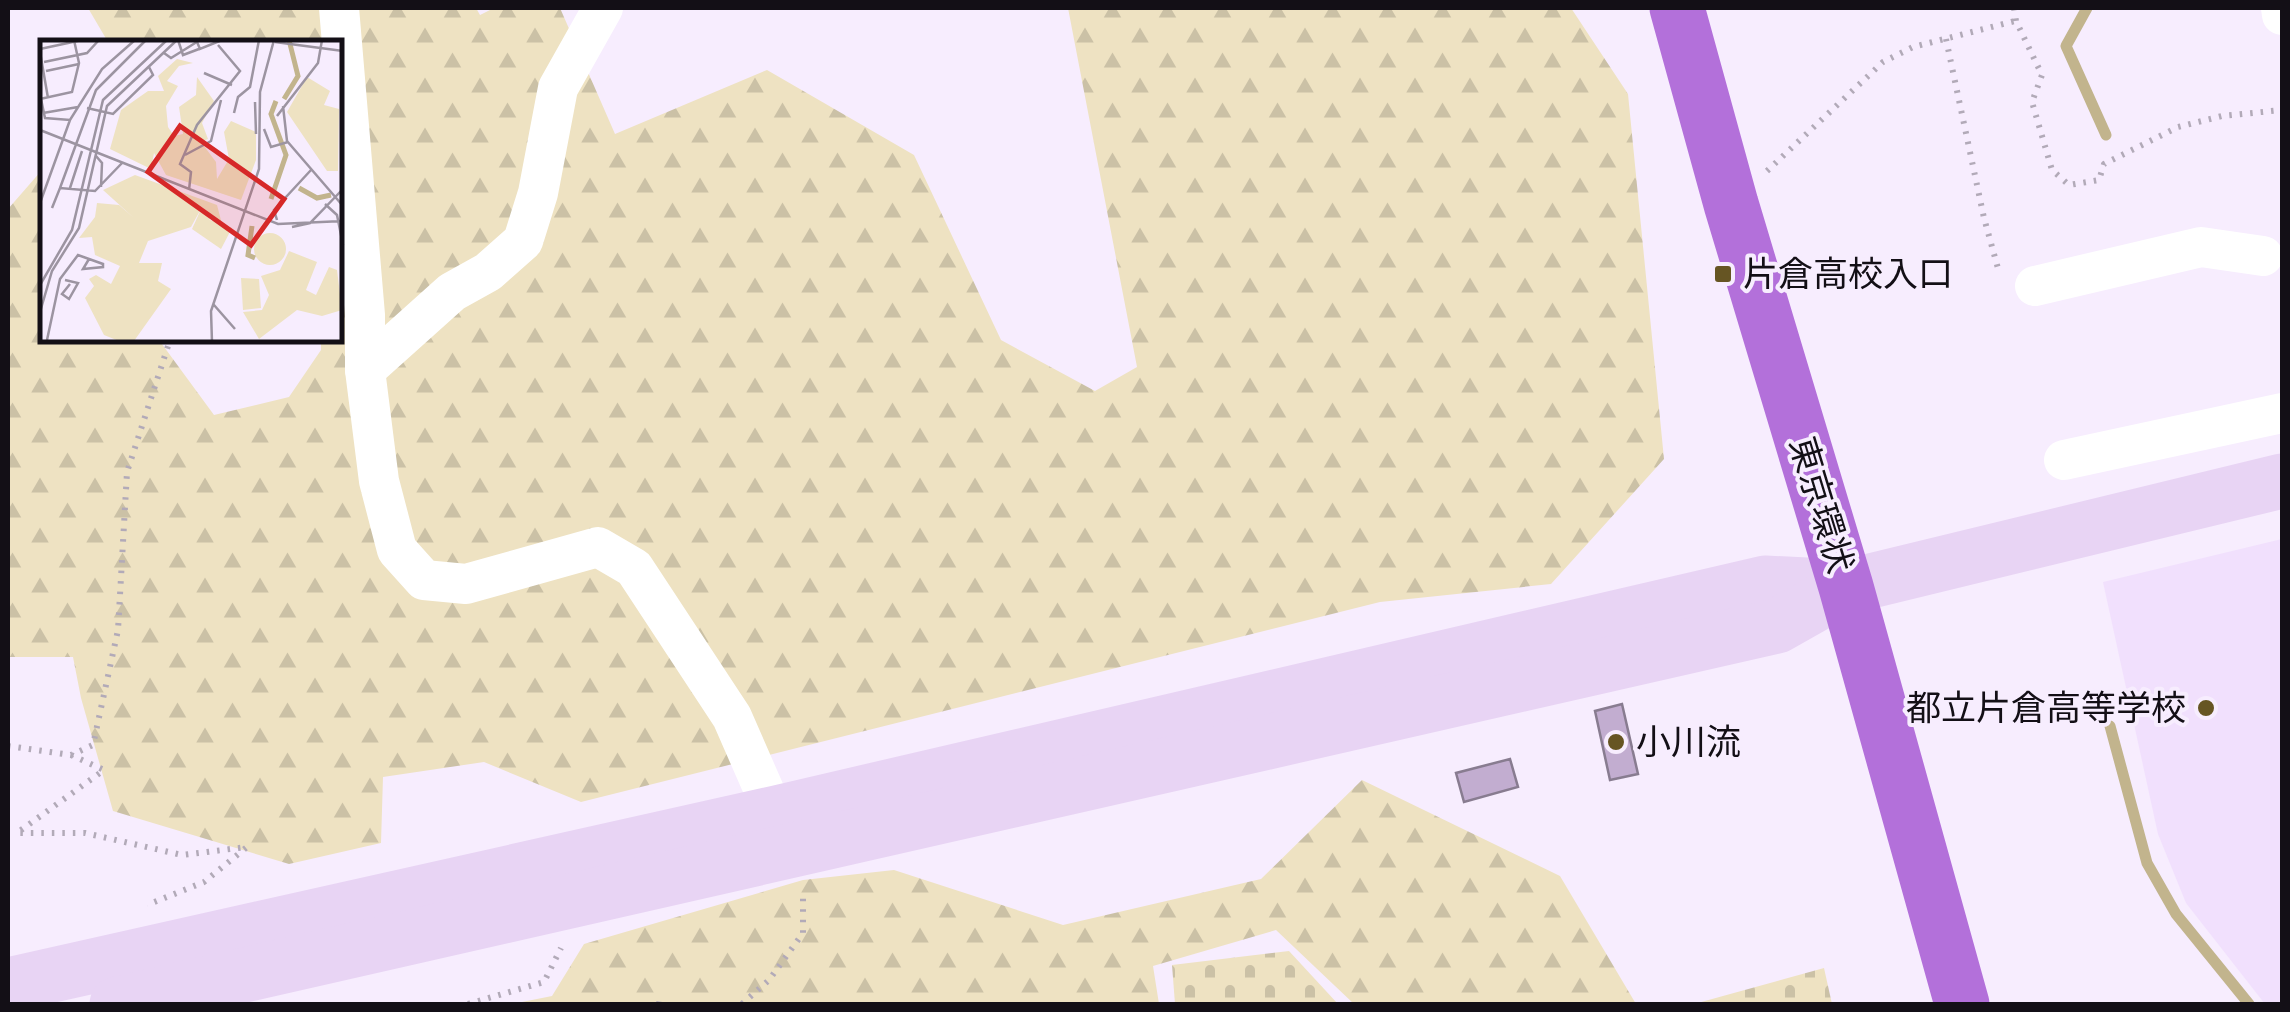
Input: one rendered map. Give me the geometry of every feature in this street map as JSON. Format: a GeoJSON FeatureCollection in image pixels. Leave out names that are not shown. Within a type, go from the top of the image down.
{"type":"FeatureCollection","features":[{"type":"Feature","properties":{"kind":"highway","name":"東京環状"},"geometry":{"type":"LineString","coordinates":[[1677,8],[1731,204],[1846,587],[1962,1004]]}},
{"type":"Feature","properties":{"kind":"street"},"geometry":{"type":"LineString","coordinates":[[340,8],[366,370],[379,480],[397,550],[424,580],[466,584],[598,547],[634,568],[732,718],[783,833]]}},
{"type":"Feature","properties":{"kind":"street"},"geometry":{"type":"LineString","coordinates":[[366,370],[452,292],[488,272],[523,241],[538,193],[558,88],[603,8]]}},
{"type":"Feature","properties":{"kind":"street"},"geometry":{"type":"LineString","coordinates":[[2281,8],[2282,15]]}},
{"type":"Feature","properties":{"kind":"street"},"geometry":{"type":"LineString","coordinates":[[2022,286],[2202,247],[2276,263]]}},
{"type":"Feature","properties":{"kind":"street"},"geometry":{"type":"LineString","coordinates":[[2064,460],[2282,413]]}},
{"type":"Feature","properties":{"kind":"street"},"geometry":{"type":"LineString","coordinates":[[117,1004],[1765,583],[1846,587],[2282,482]]}},
{"type":"Feature","properties":{"kind":"street"},"geometry":{"type":"LineString","coordinates":[[8,985],[783,833]]}},
{"type":"Feature","properties":{"kind":"path"},"geometry":{"type":"LineString","coordinates":[[2014,8],[2016,21],[2042,76],[2032,102],[2052,170],[2068,185],[2099,180],[2104,164],[2178,127],[2222,116],[2282,110]]}},
{"type":"Feature","properties":{"kind":"path"},"geometry":{"type":"LineString","coordinates":[[1759,178],[1883,62],[1913,47],[2016,21]]}},
{"type":"Feature","properties":{"kind":"path"},"geometry":{"type":"LineString","coordinates":[[1946,39],[1984,218],[2000,272],[2022,286]]}},
{"type":"Feature","properties":{"kind":"path"},"geometry":{"type":"LineString","coordinates":[[71,755],[92,745],[118,630],[126,472],[169,342]]}},
{"type":"Feature","properties":{"kind":"path"},"geometry":{"type":"LineString","coordinates":[[8,746],[71,755],[104,770],[17,833],[85,833],[182,855],[247,847],[204,882],[132,910]]}},
{"type":"Feature","properties":{"kind":"path"},"geometry":{"type":"LineString","coordinates":[[468,1004],[544,982],[568,933]]}},
{"type":"Feature","properties":{"kind":"path"},"geometry":{"type":"LineString","coordinates":[[742,1004],[768,980],[803,934]]}},
{"type":"Feature","properties":{"kind":"shaded area","name":"都立片倉高等学校"},"geometry":{"type":"Polygon","coordinates":[[[2282,539],[2282,1004],[2265,1004],[2186,903],[2158,834],[2103,582],[2282,539]]]}},
{"type":"Feature","properties":{"kind":"green space"},"geometry":{"type":"Polygon","coordinates":[[[88,8],[476,8],[480,15],[494,8],[560,8],[615,134],[767,70],[914,155],[1001,340],[1095,391],[1137,367],[1068,8],[1571,8],[1628,94],[1664,459],[1551,584],[1380,602],[581,802],[484,762],[383,777],[381,843],[289,864],[113,811],[73,657],[8,657],[8,209],[40,172],[40,342],[160,342],[214,415],[289,397],[321,350],[321,342],[342,342],[342,40],[107,40],[88,8]]]}},
{"type":"Feature","properties":{"kind":"green space"},"geometry":{"type":"Polygon","coordinates":[[[1362,780],[1560,876],[1636,1004],[1354,1004],[1276,930],[1153,966],[1159,1004],[512,1004],[552,996],[584,944],[803,880],[894,870],[1063,925],[1261,879],[1362,780]]]}},
{"type":"Feature","properties":{"kind":"green space"},"geometry":{"type":"Polygon","coordinates":[[[1289,951],[1338,1004],[1175,1004],[1172,965],[1289,951]]]}},
{"type":"Feature","properties":{"kind":"green space"},"geometry":{"type":"Polygon","coordinates":[[[1824,968],[1832,1004],[1694,1004],[1824,968]]]}},
{"type":"Feature","properties":{"kind":"building","name":"小川流"},"geometry":{"type":"Polygon","coordinates":[[[1622,704],[1638,774],[1610,780],[1595,711],[1622,704]]]}},
{"type":"Feature","properties":{"kind":"building"},"geometry":{"type":"Polygon","coordinates":[[[1510,759],[1518,787],[1464,802],[1456,773],[1510,759]]]}},
{"type":"Feature","properties":{"kind":"waterway"},"geometry":{"type":"LineString","coordinates":[[2087,8],[2066,46],[2106,135]]}},
{"type":"Feature","properties":{"kind":"waterway"},"geometry":{"type":"LineString","coordinates":[[2110,726],[2147,863],[2176,914],[2249,1004]]}},
{"type":"Feature","properties":{"kind":"place","name":"片倉高校入口"},"geometry":{"type":"Point","coordinates":[1723,274]}},
{"type":"Feature","properties":{"kind":"place","name":"都立片倉高等学校"},"geometry":{"type":"Point","coordinates":[2206,708]}},
{"type":"Feature","properties":{"kind":"place","name":"小川流"},"geometry":{"type":"Point","coordinates":[1616,742]}}]}
